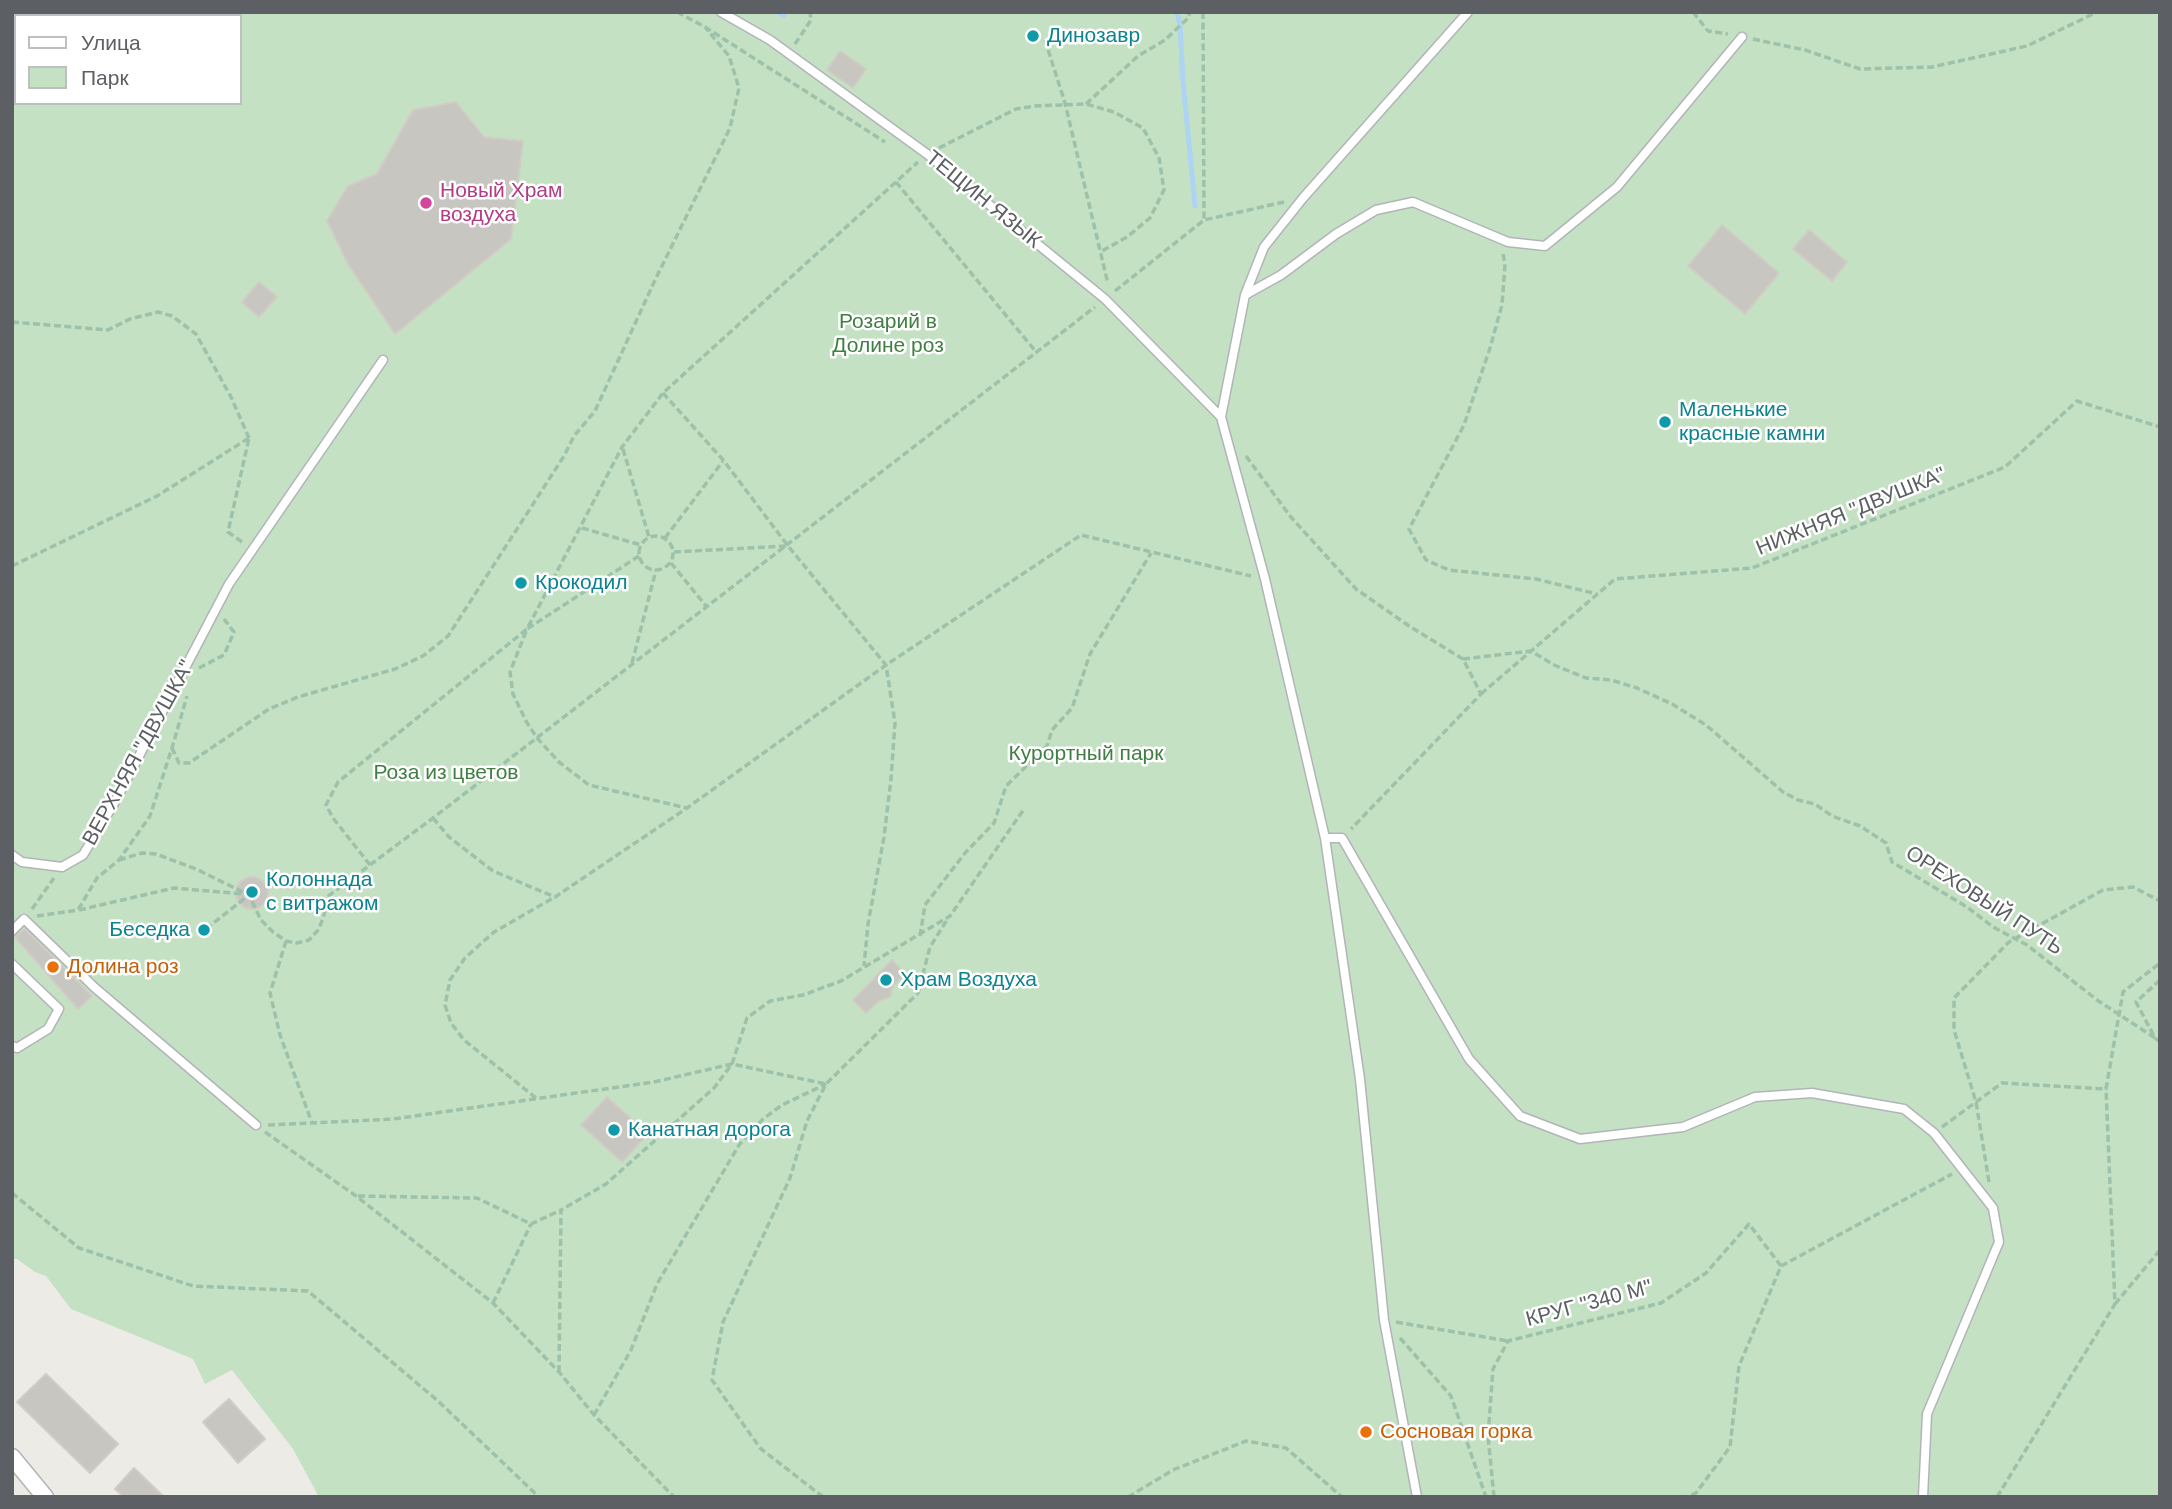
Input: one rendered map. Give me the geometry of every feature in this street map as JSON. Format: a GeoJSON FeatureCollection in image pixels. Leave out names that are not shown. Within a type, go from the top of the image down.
{"type":"FeatureCollection","features":[{"type":"Feature","properties":{"kind":"street"},"geometry":{"type":"LineString","coordinates":[[12,1457],[46,1497]]}},
{"type":"Feature","properties":{"kind":"lane","name":"ТЕЩИН ЯЗЫК"},"geometry":{"type":"LineString","coordinates":[[721,12],[770,40],[927,154],[1105,299],[1220,417]]}},
{"type":"Feature","properties":{"kind":"lane"},"geometry":{"type":"LineString","coordinates":[[1416,1497],[1384,1320],[1360,1079],[1325,838],[1265,579],[1220,417],[1245,295],[1264,247],[1303,198],[1468,12]]}},
{"type":"Feature","properties":{"kind":"lane"},"geometry":{"type":"LineString","coordinates":[[1245,295],[1281,275],[1336,234],[1376,210],[1413,202],[1508,242],[1545,246],[1617,187],[1742,37]]}},
{"type":"Feature","properties":{"kind":"lane","name":"ВЕРХНЯЯ \"ДВУШКА\""},"geometry":{"type":"LineString","coordinates":[[62,867],[83,855],[229,584],[383,360]]}},
{"type":"Feature","properties":{"kind":"lane"},"geometry":{"type":"LineString","coordinates":[[1325,838],[1342,838],[1469,1059],[1520,1116],[1580,1139],[1683,1127],[1755,1097],[1812,1093],[1904,1109],[1934,1133],[1993,1208],[1999,1242],[1927,1415],[1923,1497]]}},
{"type":"Feature","properties":{"kind":"lane"},"geometry":{"type":"LineString","coordinates":[[12,855],[22,862],[62,867]]}},
{"type":"Feature","properties":{"kind":"lane"},"geometry":{"type":"LineString","coordinates":[[12,931],[24,919],[94,987],[256,1125]]}},
{"type":"Feature","properties":{"kind":"lane"},"geometry":{"type":"LineString","coordinates":[[12,964],[59,1009],[48,1029],[17,1048],[12,1046]]}},
{"type":"Feature","properties":{"kind":"path"},"geometry":{"type":"LineString","coordinates":[[677,12],[887,143]]}},
{"type":"Feature","properties":{"kind":"path"},"geometry":{"type":"LineString","coordinates":[[789,54],[811,20],[810,12]]}},
{"type":"Feature","properties":{"kind":"path"},"geometry":{"type":"LineString","coordinates":[[1086,104],[1138,57],[1165,40],[1188,18],[1190,12]]}},
{"type":"Feature","properties":{"kind":"path"},"geometry":{"type":"LineString","coordinates":[[1203,12],[1204,220]]}},
{"type":"Feature","properties":{"kind":"path"},"geometry":{"type":"LineString","coordinates":[[1693,12],[1708,31],[1805,50],[1860,69],[1932,67],[2027,46],[2097,12]]}},
{"type":"Feature","properties":{"kind":"path"},"geometry":{"type":"LineString","coordinates":[[172,748],[179,763],[189,763],[270,709],[298,697],[395,669],[423,656],[448,636],[557,468],[574,436],[595,411],[655,280],[730,128],[739,88],[729,56],[705,27]]}},
{"type":"Feature","properties":{"kind":"path"},"geometry":{"type":"LineString","coordinates":[[1045,40],[1065,103],[1102,251],[1108,288],[1105,299]]}},
{"type":"Feature","properties":{"kind":"path"},"geometry":{"type":"LineString","coordinates":[[687,808],[589,785],[559,762],[537,738],[513,694],[510,672],[527,629],[622,447],[663,393],[927,154],[1016,109],[1065,103],[1086,104],[1114,112],[1143,128],[1159,159],[1164,190],[1150,218],[1127,237],[1102,251]]}},
{"type":"Feature","properties":{"kind":"path"},"geometry":{"type":"LineString","coordinates":[[896,183],[1037,354]]}},
{"type":"Feature","properties":{"kind":"path"},"geometry":{"type":"LineString","coordinates":[[119,860],[142,853],[156,854],[196,869],[249,895],[261,920],[273,933],[286,941],[297,943],[309,940],[319,929],[327,897],[1037,354],[1204,220],[1303,198]]}},
{"type":"Feature","properties":{"kind":"path"},"geometry":{"type":"LineString","coordinates":[[1499,238],[1505,264],[1502,305],[1490,348],[1464,425],[1409,529],[1426,560],[1449,570],[1536,579],[1597,594]]}},
{"type":"Feature","properties":{"kind":"path"},"geometry":{"type":"LineString","coordinates":[[12,322],[108,331],[130,319],[158,312],[172,316],[196,334],[231,397],[249,438],[228,532],[252,550]]}},
{"type":"Feature","properties":{"kind":"path"},"geometry":{"type":"LineString","coordinates":[[663,393],[723,461],[886,665],[895,723],[891,779],[864,966]]}},
{"type":"Feature","properties":{"kind":"path","name":"НИЖНЯЯ \"ДВУШКА\""},"geometry":{"type":"LineString","coordinates":[[1342,838],[1481,694],[1615,579],[1752,568],[2005,467],[2077,401],[2160,427]]}},
{"type":"Feature","properties":{"kind":"path"},"geometry":{"type":"LineString","coordinates":[[12,566],[157,496],[249,438]]}},
{"type":"Feature","properties":{"kind":"path"},"geometry":{"type":"LineString","coordinates":[[622,447],[649,537]]}},
{"type":"Feature","properties":{"kind":"path"},"geometry":{"type":"LineString","coordinates":[[1245,456],[1290,516],[1356,589],[1463,659],[1481,694]]}},
{"type":"Feature","properties":{"kind":"path"},"geometry":{"type":"LineString","coordinates":[[665,538],[723,461]]}},
{"type":"Feature","properties":{"kind":"path"},"geometry":{"type":"LineString","coordinates":[[581,527],[641,545]]}},
{"type":"Feature","properties":{"kind":"path"},"geometry":{"type":"LineString","coordinates":[[536,1098],[464,1040],[451,1023],[445,1005],[450,980],[465,958],[494,932],[555,897],[687,808],[886,665],[1081,535],[1265,579]]}},
{"type":"Feature","properties":{"kind":"path"},"geometry":{"type":"LineString","coordinates":[[649,537],[665,538],[670,541],[674,552],[671,563],[656,570],[645,566],[639,556],[641,545],[649,537]]}},
{"type":"Feature","properties":{"kind":"path"},"geometry":{"type":"LineString","coordinates":[[674,552],[788,545]]}},
{"type":"Feature","properties":{"kind":"path"},"geometry":{"type":"LineString","coordinates":[[920,936],[925,905],[965,853],[994,823],[1006,786],[1046,746],[1052,730],[1072,708],[1090,654],[1152,552]]}},
{"type":"Feature","properties":{"kind":"path"},"geometry":{"type":"LineString","coordinates":[[370,865],[326,805],[338,782],[527,629],[639,556]]}},
{"type":"Feature","properties":{"kind":"path"},"geometry":{"type":"LineString","coordinates":[[671,563],[706,606]]}},
{"type":"Feature","properties":{"kind":"path"},"geometry":{"type":"LineString","coordinates":[[632,663],[656,570]]}},
{"type":"Feature","properties":{"kind":"path"},"geometry":{"type":"LineString","coordinates":[[193,672],[224,655],[234,632],[217,609]]}},
{"type":"Feature","properties":{"kind":"path"},"geometry":{"type":"LineString","coordinates":[[1463,659],[1531,651]]}},
{"type":"Feature","properties":{"kind":"path","name":"ОРЕХОВЫЙ ПУТЬ"},"geometry":{"type":"LineString","coordinates":[[1531,651],[1554,665],[1586,678],[1611,680],[1637,688],[1672,704],[1706,725],[1783,792],[1798,800],[1815,804],[1832,816],[1860,826],[1886,843],[1892,862],[1967,907],[1993,927],[2016,938],[2119,1016],[2157,1040]]}},
{"type":"Feature","properties":{"kind":"path"},"geometry":{"type":"LineString","coordinates":[[78,910],[97,878],[119,860],[150,816],[190,685]]}},
{"type":"Feature","properties":{"kind":"path"},"geometry":{"type":"LineString","coordinates":[[822,1497],[760,1448],[712,1380],[723,1322],[790,1178],[807,1121],[826,1084],[918,993],[929,947],[1024,809]]}},
{"type":"Feature","properties":{"kind":"path"},"geometry":{"type":"LineString","coordinates":[[433,818],[449,837],[493,871],[555,897]]}},
{"type":"Feature","properties":{"kind":"path"},"geometry":{"type":"LineString","coordinates":[[24,919],[62,867]]}},
{"type":"Feature","properties":{"kind":"path"},"geometry":{"type":"LineString","coordinates":[[1993,1208],[1976,1102],[1954,1030],[1954,998],[2009,942],[2103,890],[2133,887],[2160,901]]}},
{"type":"Feature","properties":{"kind":"path"},"geometry":{"type":"LineString","coordinates":[[24,919],[78,910],[174,888],[249,895]]}},
{"type":"Feature","properties":{"kind":"path"},"geometry":{"type":"LineString","coordinates":[[206,929],[249,895]]}},
{"type":"Feature","properties":{"kind":"path"},"geometry":{"type":"LineString","coordinates":[[493,1303],[531,1224],[606,1184],[714,1088],[732,1064],[747,1018],[770,1001],[803,995],[841,981],[950,916]]}},
{"type":"Feature","properties":{"kind":"path"},"geometry":{"type":"LineString","coordinates":[[286,941],[270,993],[280,1035],[312,1122]]}},
{"type":"Feature","properties":{"kind":"path"},"geometry":{"type":"LineString","coordinates":[[2115,1304],[2106,1089],[2123,992],[2160,963]]}},
{"type":"Feature","properties":{"kind":"path"},"geometry":{"type":"LineString","coordinates":[[2157,1040],[2136,1002],[2160,980]]}},
{"type":"Feature","properties":{"kind":"path"},"geometry":{"type":"LineString","coordinates":[[256,1125],[393,1119],[654,1082],[732,1064],[826,1084]]}},
{"type":"Feature","properties":{"kind":"path"},"geometry":{"type":"LineString","coordinates":[[1934,1133],[2002,1083],[2106,1089]]}},
{"type":"Feature","properties":{"kind":"path"},"geometry":{"type":"LineString","coordinates":[[594,1415],[631,1350],[657,1284],[739,1145],[763,1119],[782,1105],[826,1084]]}},
{"type":"Feature","properties":{"kind":"path"},"geometry":{"type":"LineString","coordinates":[[256,1125],[356,1196],[493,1303],[559,1372],[594,1415],[674,1497]]}},
{"type":"Feature","properties":{"kind":"path"},"geometry":{"type":"LineString","coordinates":[[1686,1497],[1696,1495],[1730,1447],[1739,1366],[1781,1266],[1963,1169]]}},
{"type":"Feature","properties":{"kind":"path"},"geometry":{"type":"LineString","coordinates":[[12,1192],[79,1248],[192,1286],[308,1291],[438,1401],[539,1497]]}},
{"type":"Feature","properties":{"kind":"path"},"geometry":{"type":"LineString","coordinates":[[356,1196],[477,1198],[531,1224]]}},
{"type":"Feature","properties":{"kind":"path"},"geometry":{"type":"LineString","coordinates":[[559,1372],[561,1210]]}},
{"type":"Feature","properties":{"kind":"path","name":"КРУГ \"340 М\""},"geometry":{"type":"LineString","coordinates":[[1494,1497],[1488,1436],[1493,1369],[1508,1341],[1661,1303],[1706,1273],[1749,1224],[1781,1266]]}},
{"type":"Feature","properties":{"kind":"path"},"geometry":{"type":"LineString","coordinates":[[1997,1497],[2115,1304],[2160,1250]]}},
{"type":"Feature","properties":{"kind":"path"},"geometry":{"type":"LineString","coordinates":[[1384,1320],[1508,1341]]}},
{"type":"Feature","properties":{"kind":"path"},"geometry":{"type":"LineString","coordinates":[[1384,1320],[1451,1396],[1486,1497]]}},
{"type":"Feature","properties":{"kind":"path"},"geometry":{"type":"LineString","coordinates":[[1128,1497],[1173,1470],[1246,1441],[1286,1448],[1342,1497]]}},
{"type":"Feature","properties":{"kind":"green space","name":"Курортный парк"},"geometry":{"type":"Polygon","coordinates":[[[12,12],[2160,12],[2160,1497],[319,1497],[293,1449],[232,1370],[205,1384],[193,1359],[71,1309],[46,1276],[35,1272],[17,1259],[12,1259],[12,12]]]}},
{"type":"Feature","properties":{"kind":"building"},"geometry":{"type":"Polygon","coordinates":[[[840,51],[866,69],[853,88],[827,70],[840,51]]]}},
{"type":"Feature","properties":{"kind":"building","name":"Новый Храм воздуха"},"geometry":{"type":"Polygon","coordinates":[[[456,102],[484,137],[523,141],[511,239],[395,334],[348,264],[327,221],[348,186],[377,174],[413,110],[456,102]]]}},
{"type":"Feature","properties":{"kind":"building"},"geometry":{"type":"Polygon","coordinates":[[[1722,225],[1779,273],[1745,314],[1688,266],[1722,225]]]}},
{"type":"Feature","properties":{"kind":"building"},"geometry":{"type":"Polygon","coordinates":[[[1809,230],[1847,262],[1832,281],[1793,249],[1809,230]]]}},
{"type":"Feature","properties":{"kind":"building"},"geometry":{"type":"Polygon","coordinates":[[[259,282],[277,297],[259,317],[242,302],[259,282]]]}},
{"type":"Feature","properties":{"kind":"building","name":"Колоннада с витражом"},"geometry":{"type":"Polygon","coordinates":[[[252,877],[263,882],[268,893],[263,904],[252,909],[241,904],[236,893],[241,882],[252,877]]]}},
{"type":"Feature","properties":{"kind":"building","name":"Долина роз"},"geometry":{"type":"Polygon","coordinates":[[[25,929],[92,996],[78,1009],[15,937],[25,929]]]}},
{"type":"Feature","properties":{"kind":"building","name":"Храм Воздуха"},"geometry":{"type":"Polygon","coordinates":[[[892,960],[905,974],[893,986],[890,997],[879,1001],[866,1013],[853,1000],[892,960]]]}},
{"type":"Feature","properties":{"kind":"building","name":"Канатная дорога"},"geometry":{"type":"Polygon","coordinates":[[[607,1097],[648,1134],[622,1162],[581,1125],[607,1097]]]}},
{"type":"Feature","properties":{"kind":"building"},"geometry":{"type":"Polygon","coordinates":[[[46,1374],[118,1444],[90,1473],[17,1402],[46,1374]]]}},
{"type":"Feature","properties":{"kind":"building"},"geometry":{"type":"Polygon","coordinates":[[[229,1399],[265,1439],[238,1463],[203,1422],[229,1399]]]}},
{"type":"Feature","properties":{"kind":"building"},"geometry":{"type":"Polygon","coordinates":[[[134,1468],[164,1497],[124,1497],[115,1489],[134,1468]]]}},
{"type":"Feature","properties":{"kind":"waterway"},"geometry":{"type":"LineString","coordinates":[[778,12],[784,15]]}},
{"type":"Feature","properties":{"kind":"waterway"},"geometry":{"type":"LineString","coordinates":[[1177,12],[1195,206]]}},
{"type":"Feature","properties":{"kind":"place","name":"Динозавр"},"geometry":{"type":"Point","coordinates":[1033,36]}},
{"type":"Feature","properties":{"kind":"place","name":"Новый Храм воздуха"},"geometry":{"type":"Point","coordinates":[426,203]}},
{"type":"Feature","properties":{"kind":"place","name":"Маленькие красные камни"},"geometry":{"type":"Point","coordinates":[1665,422]}},
{"type":"Feature","properties":{"kind":"place","name":"Крокодил"},"geometry":{"type":"Point","coordinates":[521,583]}},
{"type":"Feature","properties":{"kind":"place","name":"Колоннада с витражом"},"geometry":{"type":"Point","coordinates":[252,892]}},
{"type":"Feature","properties":{"kind":"place","name":"Беседка"},"geometry":{"type":"Point","coordinates":[204,930]}},
{"type":"Feature","properties":{"kind":"place","name":"Долина роз"},"geometry":{"type":"Point","coordinates":[53,967]}},
{"type":"Feature","properties":{"kind":"place","name":"Храм Воздуха"},"geometry":{"type":"Point","coordinates":[886,980]}},
{"type":"Feature","properties":{"kind":"place","name":"Канатная дорога"},"geometry":{"type":"Point","coordinates":[614,1130]}},
{"type":"Feature","properties":{"kind":"place","name":"Сосновая горка"},"geometry":{"type":"Point","coordinates":[1366,1432]}},
{"type":"Feature","properties":{"kind":"park label","name":"Розарий в Долине роз"},"geometry":{"type":"Point","coordinates":[888,334]}},
{"type":"Feature","properties":{"kind":"park label","name":"Роза из цветов"},"geometry":{"type":"Point","coordinates":[446,773]}}]}
